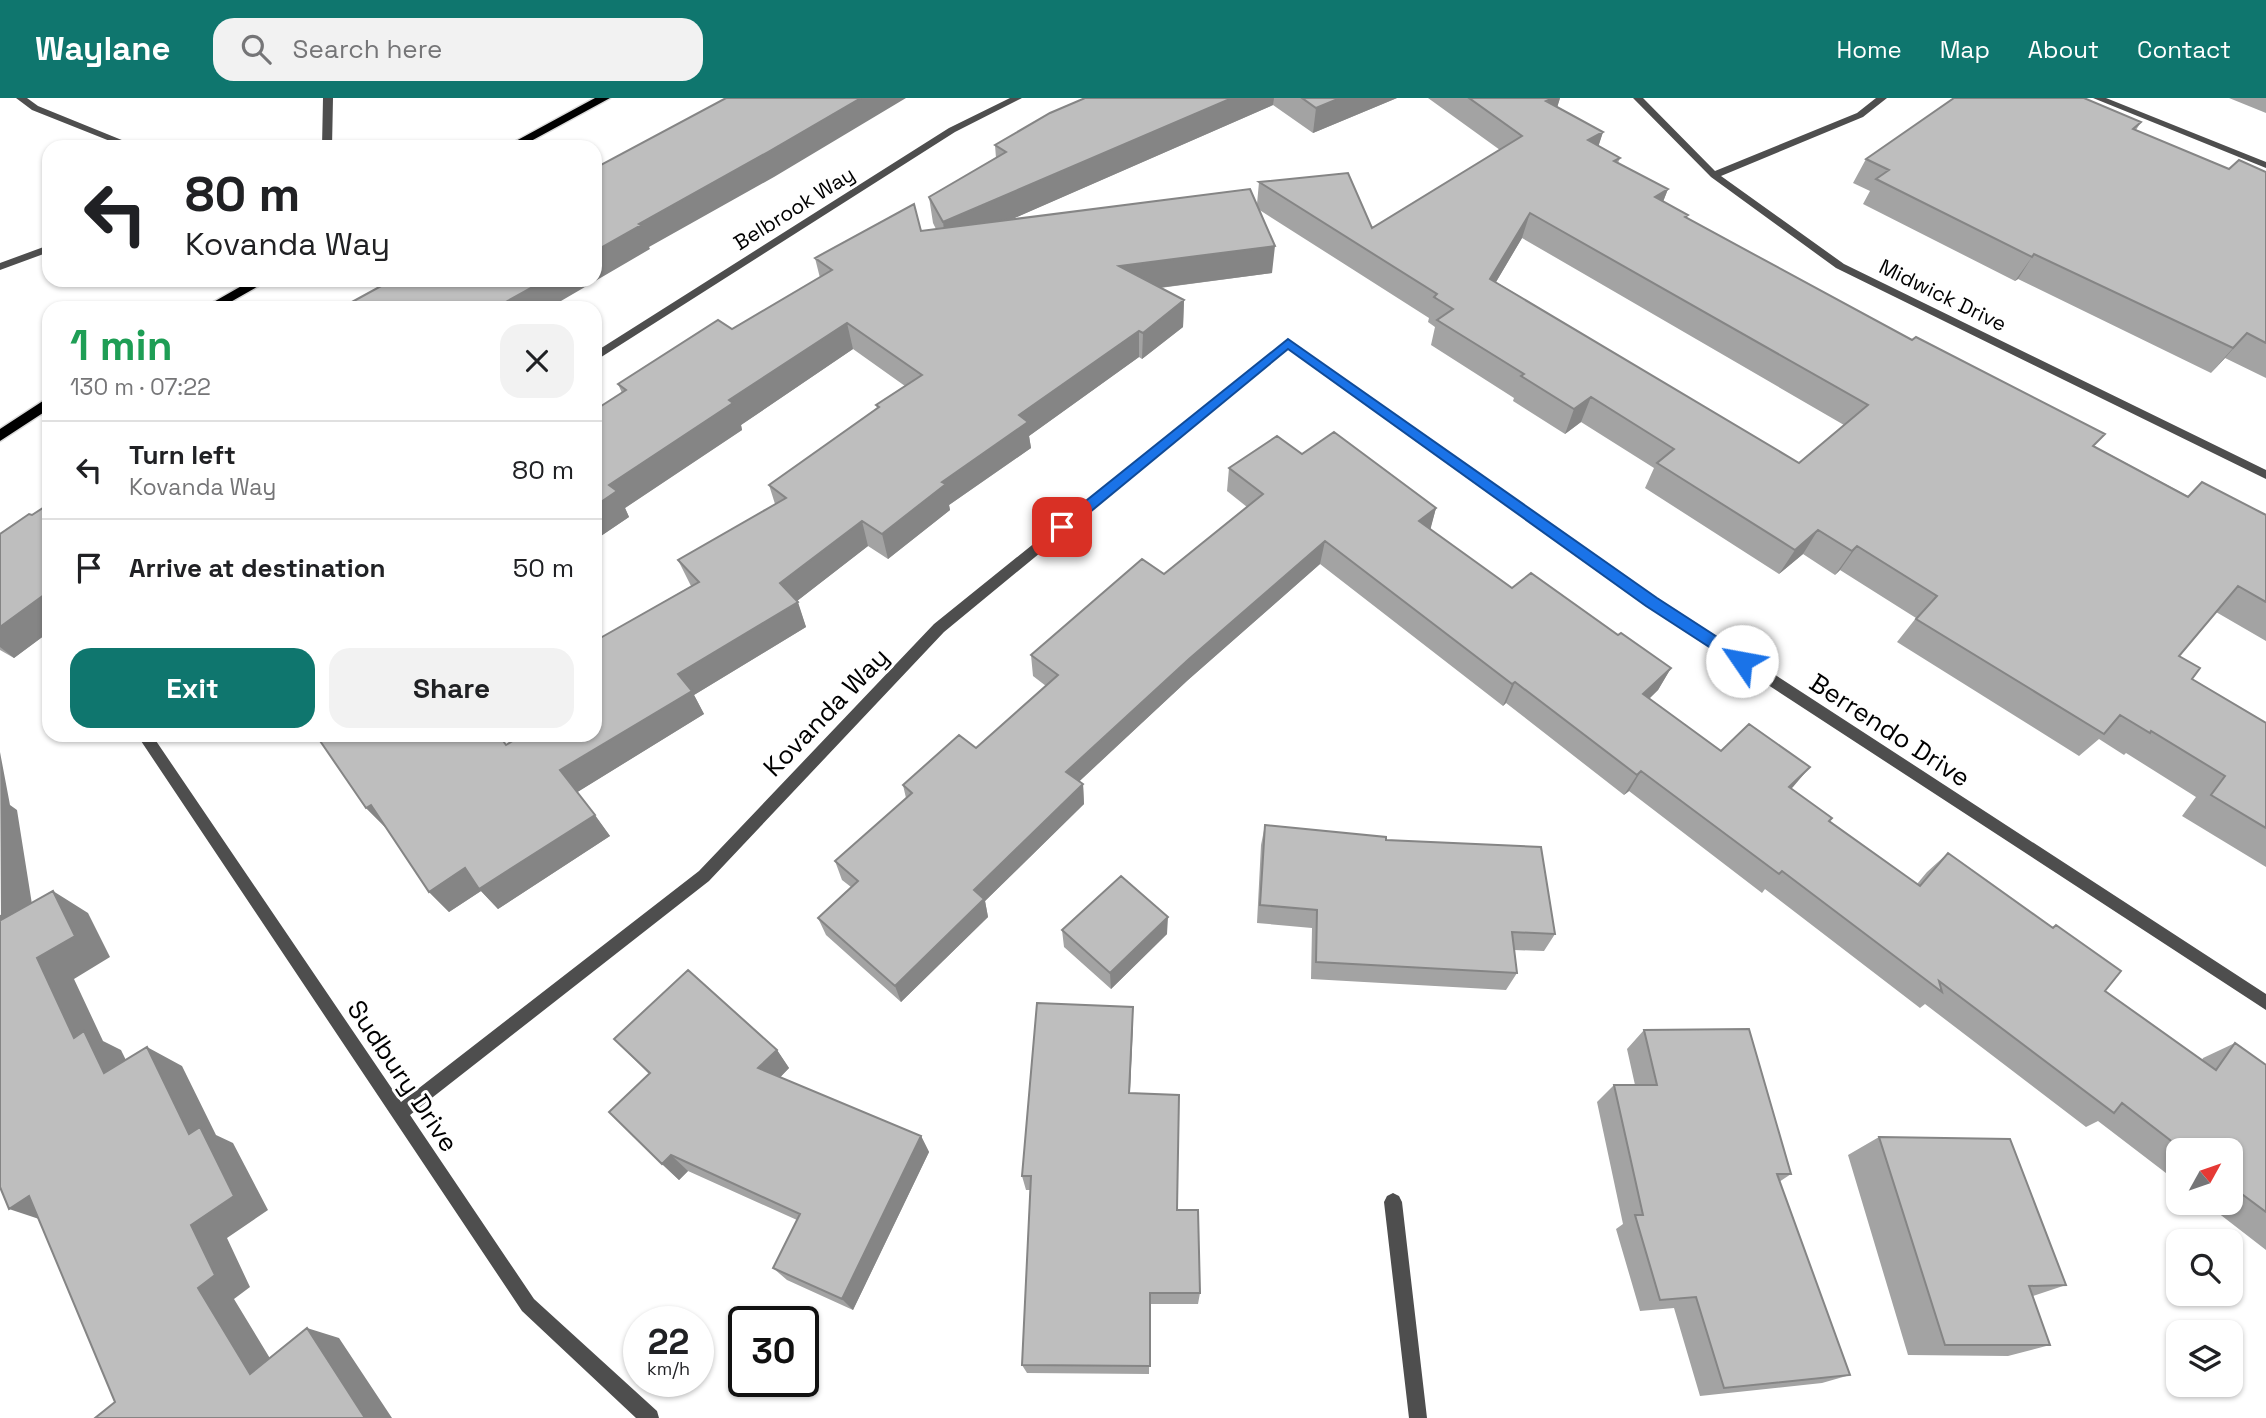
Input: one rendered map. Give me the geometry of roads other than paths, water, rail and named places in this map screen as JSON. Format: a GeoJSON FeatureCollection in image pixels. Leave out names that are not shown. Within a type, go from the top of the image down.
{"type":"FeatureCollection","features":[{"type":"Feature","properties":{"kind":"main road"},"geometry":{"type":"LineString","coordinates":[[524,140],[604,98]]}},
{"type":"Feature","properties":{"kind":"main road"},"geometry":{"type":"LineString","coordinates":[[222,301],[249,287]]}},
{"type":"Feature","properties":{"kind":"main road"},"geometry":{"type":"LineString","coordinates":[[0,436],[42,407]]}},
{"type":"Feature","properties":{"kind":"street"},"geometry":{"type":"LineString","coordinates":[[21,98],[35,108],[116,140]]}},
{"type":"Feature","properties":{"kind":"street"},"geometry":{"type":"LineString","coordinates":[[327,140],[328,98]]}},
{"type":"Feature","properties":{"kind":"street","name":"Belbrook Way"},"geometry":{"type":"LineString","coordinates":[[602,353],[952,130],[1017,98]]}},
{"type":"Feature","properties":{"kind":"street","name":"Midwick Drive"},"geometry":{"type":"LineString","coordinates":[[1638,98],[1714,175],[1840,266],[2266,475]]}},
{"type":"Feature","properties":{"kind":"street"},"geometry":{"type":"LineString","coordinates":[[1714,175],[1860,116],[1882,98]]}},
{"type":"Feature","properties":{"kind":"street"},"geometry":{"type":"LineString","coordinates":[[2098,98],[2266,165]]}},
{"type":"Feature","properties":{"kind":"street"},"geometry":{"type":"LineString","coordinates":[[0,267],[42,251]]}},
{"type":"Feature","properties":{"kind":"street","name":"Berrendo Drive"},"geometry":{"type":"LineString","coordinates":[[1288,343],[1651,602],[2266,1003]]}},
{"type":"Feature","properties":{"kind":"street","name":"Kovanda Way"},"geometry":{"type":"LineString","coordinates":[[398,1114],[704,876],[939,628],[1288,343]]}},
{"type":"Feature","properties":{"kind":"street","name":"Sudbury Drive"},"geometry":{"type":"LineString","coordinates":[[149,742],[528,1305],[650,1418]]}},
{"type":"Feature","properties":{"kind":"street"},"geometry":{"type":"LineString","coordinates":[[1393,1202],[1418,1418]]}}]}
